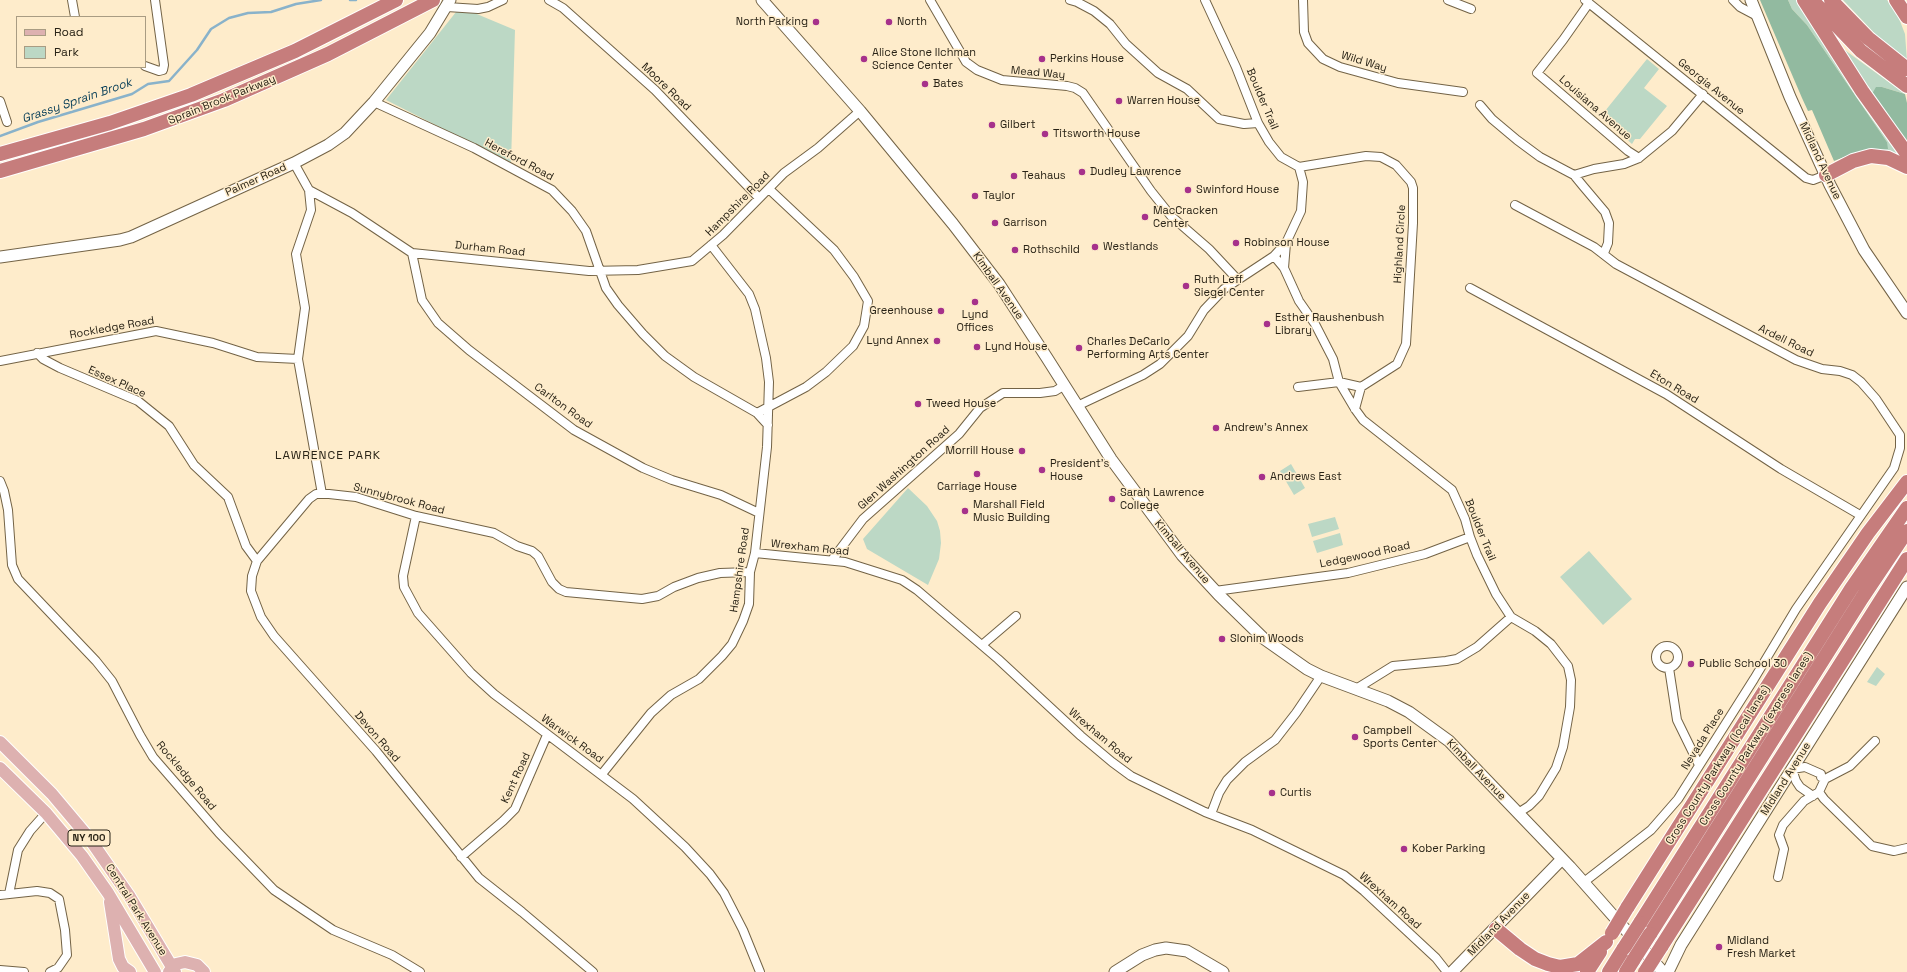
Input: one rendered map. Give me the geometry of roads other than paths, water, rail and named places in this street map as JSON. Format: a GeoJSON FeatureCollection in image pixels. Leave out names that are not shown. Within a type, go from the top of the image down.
{"type":"FeatureCollection","features":[{"type":"Feature","properties":{"kind":"highway","name":"Sprain Brook Parkway"},"geometry":{"type":"LineString","coordinates":[[0,154],[130,116],[197,92],[295,51],[396,0]]}},
{"type":"Feature","properties":{"kind":"highway","name":"Sprain Brook Parkway"},"geometry":{"type":"LineString","coordinates":[[0,172],[144,129],[224,100],[315,60],[433,0]]}},
{"type":"Feature","properties":{"kind":"highway"},"geometry":{"type":"LineString","coordinates":[[1804,0],[1862,91],[1907,154]]}},
{"type":"Feature","properties":{"kind":"highway"},"geometry":{"type":"LineString","coordinates":[[1812,0],[1856,46],[1907,86]]}},
{"type":"Feature","properties":{"kind":"highway"},"geometry":{"type":"LineString","coordinates":[[1831,0],[1857,28],[1907,69]]}},
{"type":"Feature","properties":{"kind":"highway"},"geometry":{"type":"LineString","coordinates":[[1838,0],[1857,28]]}},
{"type":"Feature","properties":{"kind":"highway"},"geometry":{"type":"LineString","coordinates":[[1896,0],[1907,17]]}},
{"type":"Feature","properties":{"kind":"highway"},"geometry":{"type":"LineString","coordinates":[[1826,175],[1853,161],[1871,156],[1888,158],[1907,167]]}},
{"type":"Feature","properties":{"kind":"highway"},"geometry":{"type":"LineString","coordinates":[[1820,603],[1839,566],[1907,470]]}},
{"type":"Feature","properties":{"kind":"highway","name":"Cross County Parkway (local lanes)"},"geometry":{"type":"LineString","coordinates":[[1587,972],[1820,603],[1868,533],[1907,482]]}},
{"type":"Feature","properties":{"kind":"highway","name":"Cross County Parkway (express lanes)"},"geometry":{"type":"LineString","coordinates":[[1609,972],[1851,589],[1907,508]]}},
{"type":"Feature","properties":{"kind":"highway","name":"Cross County Parkway (express lanes)"},"geometry":{"type":"LineString","coordinates":[[1626,972],[1865,592],[1907,531]]}},
{"type":"Feature","properties":{"kind":"highway"},"geometry":{"type":"LineString","coordinates":[[1645,972],[1907,559]]}},
{"type":"Feature","properties":{"kind":"highway"},"geometry":{"type":"LineString","coordinates":[[1492,932],[1535,959],[1560,967],[1578,964],[1609,937]]}},
{"type":"Feature","properties":{"kind":"highway"},"geometry":{"type":"LineString","coordinates":[[1492,932],[1539,972]]}},
{"type":"Feature","properties":{"kind":"main road","name":"Central Park Avenue"},"geometry":{"type":"LineString","coordinates":[[0,742],[52,794],[89,838],[122,885],[161,948],[172,971]]}},
{"type":"Feature","properties":{"kind":"main road","name":"Central Park Avenue"},"geometry":{"type":"LineString","coordinates":[[0,768],[46,813],[82,856],[108,893],[152,971]]}},
{"type":"Feature","properties":{"kind":"main road"},"geometry":{"type":"LineString","coordinates":[[108,893],[119,959],[123,967],[130,972]]}},
{"type":"Feature","properties":{"kind":"main road"},"geometry":{"type":"LineString","coordinates":[[152,971],[158,959],[161,948]]}},
{"type":"Feature","properties":{"kind":"main road"},"geometry":{"type":"LineString","coordinates":[[172,971],[181,962],[189,962],[197,965],[204,972]]}},
{"type":"Feature","properties":{"kind":"street"},"geometry":{"type":"LineString","coordinates":[[72,0],[75,16]]}},
{"type":"Feature","properties":{"kind":"street"},"geometry":{"type":"LineString","coordinates":[[146,66],[159,71],[163,70],[164,60],[155,0]]}},
{"type":"Feature","properties":{"kind":"street"},"geometry":{"type":"LineString","coordinates":[[449,3],[478,9],[488,7],[503,0]]}},
{"type":"Feature","properties":{"kind":"street","name":"Moore Road"},"geometry":{"type":"LineString","coordinates":[[549,0],[563,8],[655,90],[759,198]]}},
{"type":"Feature","properties":{"kind":"street","name":"Kimball Avenue"},"geometry":{"type":"LineString","coordinates":[[762,0],[860,111],[954,224],[999,284],[1135,494],[1182,555],[1215,591],[1263,638],[1321,676],[1388,701],[1428,724],[1449,741],[1584,882],[1663,972]]}},
{"type":"Feature","properties":{"kind":"street","name":"Mead Way"},"geometry":{"type":"LineString","coordinates":[[930,0],[966,62],[977,70],[1002,80],[1068,86],[1083,93],[1151,191],[1167,211],[1209,249],[1238,280]]}},
{"type":"Feature","properties":{"kind":"street"},"geometry":{"type":"LineString","coordinates":[[1070,0],[1094,11],[1110,24],[1126,44],[1158,73],[1187,89],[1219,119],[1244,124],[1258,123]]}},
{"type":"Feature","properties":{"kind":"street","name":"Boulder Trail"},"geometry":{"type":"LineString","coordinates":[[1205,0],[1236,67],[1258,123],[1269,142],[1281,156],[1299,167],[1303,182],[1301,211],[1286,243],[1274,256],[1284,268],[1299,301],[1315,324],[1333,359],[1339,382],[1363,420],[1452,490],[1465,519],[1470,537],[1496,594],[1511,617],[1535,631],[1551,644],[1568,666],[1571,680],[1570,707],[1563,747],[1556,768],[1539,796],[1529,806],[1518,813]]}},
{"type":"Feature","properties":{"kind":"street","name":"Wild Way"},"geometry":{"type":"LineString","coordinates":[[1303,0],[1304,32],[1308,43],[1323,59],[1340,67],[1398,83],[1464,92]]}},
{"type":"Feature","properties":{"kind":"street"},"geometry":{"type":"LineString","coordinates":[[1448,0],[1471,9]]}},
{"type":"Feature","properties":{"kind":"street"},"geometry":{"type":"LineString","coordinates":[[1733,0],[1740,7],[1757,16]]}},
{"type":"Feature","properties":{"kind":"street","name":"Midland Avenue"},"geometry":{"type":"LineString","coordinates":[[1751,0],[1790,97],[1826,175],[1864,250],[1907,313]]}},
{"type":"Feature","properties":{"kind":"street","name":"Louisiana Avenue"},"geometry":{"type":"LineString","coordinates":[[1587,1],[1563,40],[1537,73],[1628,151],[1639,158]]}},
{"type":"Feature","properties":{"kind":"street","name":"Georgia Avenue"},"geometry":{"type":"LineString","coordinates":[[1587,1],[1808,179],[1815,180],[1826,175]]}},
{"type":"Feature","properties":{"kind":"street","name":"Palmer Road"},"geometry":{"type":"LineString","coordinates":[[0,257],[120,240],[131,237],[294,163],[345,133],[374,102],[430,33],[449,3]]}},
{"type":"Feature","properties":{"kind":"street"},"geometry":{"type":"LineString","coordinates":[[1574,175],[1594,169],[1624,164],[1639,158],[1672,131],[1703,94]]}},
{"type":"Feature","properties":{"kind":"street"},"geometry":{"type":"LineString","coordinates":[[0,101],[7,122]]}},
{"type":"Feature","properties":{"kind":"street","name":"Hereford Road"},"geometry":{"type":"LineString","coordinates":[[374,102],[474,148],[552,190],[572,211],[586,231],[606,288],[642,334],[665,356],[694,378],[757,413],[768,425]]}},
{"type":"Feature","properties":{"kind":"street"},"geometry":{"type":"LineString","coordinates":[[1480,105],[1492,119],[1517,140],[1540,157],[1574,175],[1605,212],[1609,223],[1608,243],[1604,253]]}},
{"type":"Feature","properties":{"kind":"street","name":"Hampshire Road"},"geometry":{"type":"LineString","coordinates":[[602,774],[651,713],[671,695],[699,678],[722,656],[732,644],[743,622],[749,604],[750,572],[755,553],[767,447],[769,382],[766,358],[756,310],[749,294],[712,245],[784,173],[818,148],[860,111]]}},
{"type":"Feature","properties":{"kind":"street","name":"Highland Circle"},"geometry":{"type":"LineString","coordinates":[[1299,167],[1360,157],[1381,157],[1396,165],[1411,182],[1413,188],[1413,223],[1406,344],[1397,364],[1361,388]]}},
{"type":"Feature","properties":{"kind":"street"},"geometry":{"type":"LineString","coordinates":[[294,163],[309,190],[311,210],[296,254],[305,308],[298,359],[322,494]]}},
{"type":"Feature","properties":{"kind":"street"},"geometry":{"type":"LineString","coordinates":[[757,413],[806,388],[826,372],[853,346],[864,326],[868,301],[854,277],[834,250],[769,188]]}},
{"type":"Feature","properties":{"kind":"street","name":"Durham Road"},"geometry":{"type":"LineString","coordinates":[[309,190],[352,213],[412,253],[436,254],[600,271],[638,270],[692,261],[712,245]]}},
{"type":"Feature","properties":{"kind":"street","name":"Ardell Road"},"geometry":{"type":"LineString","coordinates":[[1515,205],[1604,253],[1616,264],[1796,360],[1822,368],[1840,371],[1861,382],[1876,399],[1900,435],[1900,448],[1894,468],[1813,583]]}},
{"type":"Feature","properties":{"kind":"street","name":"Boulder Trail"},"geometry":{"type":"LineString","coordinates":[[1284,268],[1286,243]]}},
{"type":"Feature","properties":{"kind":"street","name":"Carlton Road"},"geometry":{"type":"LineString","coordinates":[[412,253],[422,300],[438,323],[469,350],[574,430],[643,468],[672,480],[721,495],[759,513]]}},
{"type":"Feature","properties":{"kind":"street"},"geometry":{"type":"LineString","coordinates":[[414,266],[423,254]]}},
{"type":"Feature","properties":{"kind":"street"},"geometry":{"type":"LineString","coordinates":[[1077,406],[1143,375],[1160,364],[1188,336],[1204,310],[1224,289],[1274,256]]}},
{"type":"Feature","properties":{"kind":"street","name":"Eton Road"},"geometry":{"type":"LineString","coordinates":[[1470,288],[1666,394],[1781,469],[1860,515]]}},
{"type":"Feature","properties":{"kind":"street","name":"Rockledge Road"},"geometry":{"type":"LineString","coordinates":[[0,361],[156,331],[213,343],[257,357],[298,359]]}},
{"type":"Feature","properties":{"kind":"street","name":"Essex Place"},"geometry":{"type":"LineString","coordinates":[[37,353],[43,359],[60,368],[138,401],[169,426],[194,465],[228,497],[246,546],[257,560]]}},
{"type":"Feature","properties":{"kind":"street"},"geometry":{"type":"LineString","coordinates":[[1298,387],[1339,382],[1361,388],[1355,409]]}},
{"type":"Feature","properties":{"kind":"street","name":"Glen Washington Road"},"geometry":{"type":"LineString","coordinates":[[832,560],[863,519],[959,434],[980,408],[1003,393],[1040,393],[1055,391],[1065,385]]}},
{"type":"Feature","properties":{"kind":"street","name":"Rockledge Road"},"geometry":{"type":"LineString","coordinates":[[0,481],[8,510],[12,566],[18,579],[96,661],[112,681],[153,757],[219,833],[274,890],[333,930],[392,954],[420,972]]}},
{"type":"Feature","properties":{"kind":"street","name":"Devon Road"},"geometry":{"type":"LineString","coordinates":[[322,494],[316,494],[309,499],[257,560],[252,576],[251,592],[261,617],[279,641],[376,751],[479,878],[593,972]]}},
{"type":"Feature","properties":{"kind":"street","name":"Sunnybrook Road"},"geometry":{"type":"LineString","coordinates":[[322,494],[356,497],[416,516],[494,533],[517,546],[532,551],[538,556],[552,582],[559,589],[566,592],[642,599],[658,596],[674,587],[698,578],[720,573],[750,572]]}},
{"type":"Feature","properties":{"kind":"street","name":"Warwick Road"},"geometry":{"type":"LineString","coordinates":[[416,516],[403,576],[404,587],[418,613],[471,673],[494,694],[547,735],[602,774],[653,816],[710,874],[724,893],[743,930],[760,972]]}},
{"type":"Feature","properties":{"kind":"street","name":"Ledgewood Road"},"geometry":{"type":"LineString","coordinates":[[1215,591],[1348,572],[1425,554],[1470,537]]}},
{"type":"Feature","properties":{"kind":"street","name":"Wrexham Road"},"geometry":{"type":"LineString","coordinates":[[755,553],[845,562],[865,567],[902,580],[918,590],[982,645],[1081,736],[1131,776],[1211,814],[1252,830],[1344,875],[1364,891],[1436,958],[1447,972]]}},
{"type":"Feature","properties":{"kind":"street","name":"Nevada Place"},"geometry":{"type":"LineString","coordinates":[[1584,882],[1651,830],[1678,799],[1813,583]]}},
{"type":"Feature","properties":{"kind":"street","name":"Midland Avenue"},"geometry":{"type":"LineString","coordinates":[[1668,972],[1674,955],[1907,587]]}},
{"type":"Feature","properties":{"kind":"street"},"geometry":{"type":"LineString","coordinates":[[982,645],[1016,616]]}},
{"type":"Feature","properties":{"kind":"street"},"geometry":{"type":"LineString","coordinates":[[1356,689],[1393,666],[1446,662],[1457,658],[1477,647],[1511,617]]}},
{"type":"Feature","properties":{"kind":"street"},"geometry":{"type":"LineString","coordinates":[[1669,668],[1677,720],[1699,765]]}},
{"type":"Feature","properties":{"kind":"street"},"geometry":{"type":"LineString","coordinates":[[1211,814],[1219,793],[1228,780],[1245,762],[1275,740],[1296,714],[1321,676]]}},
{"type":"Feature","properties":{"kind":"street","name":"Kent Road"},"geometry":{"type":"LineString","coordinates":[[461,857],[515,809],[547,735]]}},
{"type":"Feature","properties":{"kind":"street"},"geometry":{"type":"LineString","coordinates":[[1875,741],[1850,766],[1823,778],[1818,777],[1805,767],[1792,769],[1796,781],[1800,787],[1824,799],[1872,846],[1894,851],[1907,848]]}},
{"type":"Feature","properties":{"kind":"street"},"geometry":{"type":"LineString","coordinates":[[1778,877],[1784,849],[1779,835],[1783,825],[1804,801],[1816,794],[1823,778]]}},
{"type":"Feature","properties":{"kind":"street"},"geometry":{"type":"LineString","coordinates":[[9,894],[18,850],[30,831],[46,813]]}},
{"type":"Feature","properties":{"kind":"street","name":"Midland Avenue"},"geometry":{"type":"LineString","coordinates":[[1452,972],[1562,859]]}},
{"type":"Feature","properties":{"kind":"street"},"geometry":{"type":"LineString","coordinates":[[0,894],[37,891],[50,893],[59,899],[65,930],[67,955],[58,968],[50,972]]}},
{"type":"Feature","properties":{"kind":"street"},"geometry":{"type":"LineString","coordinates":[[1115,972],[1142,955],[1166,948],[1187,951],[1223,972]]}},
{"type":"Feature","properties":{"kind":"street"},"geometry":{"type":"LineString","coordinates":[[0,970],[24,972]]}},
{"type":"Feature","properties":{"kind":"waterway","name":"Grassy Sprain Brook"},"geometry":{"type":"LineString","coordinates":[[0,136],[38,122],[132,94],[148,84],[169,81],[197,50],[211,29],[229,18],[248,13],[271,12],[296,4],[321,0]]}},
{"type":"Feature","properties":{"kind":"waterway","name":"Grassy Sprain Brook"},"geometry":{"type":"LineString","coordinates":[[350,0],[356,0]]}},
{"type":"Feature","properties":{"kind":"place","name":"North Parking"},"geometry":{"type":"Point","coordinates":[816,22]}},
{"type":"Feature","properties":{"kind":"place","name":"North"},"geometry":{"type":"Point","coordinates":[889,22]}},
{"type":"Feature","properties":{"kind":"place","name":"Alice Stone Ilchman Science Center"},"geometry":{"type":"Point","coordinates":[864,59]}},
{"type":"Feature","properties":{"kind":"place","name":"Perkins House"},"geometry":{"type":"Point","coordinates":[1042,59]}},
{"type":"Feature","properties":{"kind":"place","name":"Bates"},"geometry":{"type":"Point","coordinates":[925,84]}},
{"type":"Feature","properties":{"kind":"place","name":"Warren House"},"geometry":{"type":"Point","coordinates":[1119,101]}},
{"type":"Feature","properties":{"kind":"place","name":"Gilbert"},"geometry":{"type":"Point","coordinates":[992,125]}},
{"type":"Feature","properties":{"kind":"place","name":"Titsworth House"},"geometry":{"type":"Point","coordinates":[1045,134]}},
{"type":"Feature","properties":{"kind":"place","name":"Dudley Lawrence"},"geometry":{"type":"Point","coordinates":[1082,172]}},
{"type":"Feature","properties":{"kind":"place","name":"Teahaus"},"geometry":{"type":"Point","coordinates":[1014,176]}},
{"type":"Feature","properties":{"kind":"place","name":"Swinford House"},"geometry":{"type":"Point","coordinates":[1188,190]}},
{"type":"Feature","properties":{"kind":"place","name":"Taylor"},"geometry":{"type":"Point","coordinates":[975,196]}},
{"type":"Feature","properties":{"kind":"place","name":"MacCracken Center"},"geometry":{"type":"Point","coordinates":[1145,217]}},
{"type":"Feature","properties":{"kind":"place","name":"Garrison"},"geometry":{"type":"Point","coordinates":[995,223]}},
{"type":"Feature","properties":{"kind":"place","name":"Robinson House"},"geometry":{"type":"Point","coordinates":[1236,243]}},
{"type":"Feature","properties":{"kind":"place","name":"Westlands"},"geometry":{"type":"Point","coordinates":[1095,247]}},
{"type":"Feature","properties":{"kind":"place","name":"Rothschild"},"geometry":{"type":"Point","coordinates":[1015,250]}},
{"type":"Feature","properties":{"kind":"place","name":"Ruth Leff Siegel Center"},"geometry":{"type":"Point","coordinates":[1186,286]}},
{"type":"Feature","properties":{"kind":"place","name":"Lynd Offices"},"geometry":{"type":"Point","coordinates":[975,302]}},
{"type":"Feature","properties":{"kind":"place","name":"Greenhouse"},"geometry":{"type":"Point","coordinates":[941,311]}},
{"type":"Feature","properties":{"kind":"place","name":"Esther Raushenbush Library"},"geometry":{"type":"Point","coordinates":[1267,324]}},
{"type":"Feature","properties":{"kind":"place","name":"Lynd Annex"},"geometry":{"type":"Point","coordinates":[937,341]}},
{"type":"Feature","properties":{"kind":"place","name":"Lynd House"},"geometry":{"type":"Point","coordinates":[977,347]}},
{"type":"Feature","properties":{"kind":"place","name":"Charles DeCarlo Performing Arts Center"},"geometry":{"type":"Point","coordinates":[1079,348]}},
{"type":"Feature","properties":{"kind":"place","name":"Tweed House"},"geometry":{"type":"Point","coordinates":[918,404]}},
{"type":"Feature","properties":{"kind":"place","name":"Andrew's Annex"},"geometry":{"type":"Point","coordinates":[1216,428]}},
{"type":"Feature","properties":{"kind":"place","name":"Morrill House"},"geometry":{"type":"Point","coordinates":[1022,451]}},
{"type":"Feature","properties":{"kind":"place","name":"President's House"},"geometry":{"type":"Point","coordinates":[1042,470]}},
{"type":"Feature","properties":{"kind":"place","name":"Carriage House"},"geometry":{"type":"Point","coordinates":[977,474]}},
{"type":"Feature","properties":{"kind":"place","name":"Andrews East"},"geometry":{"type":"Point","coordinates":[1262,477]}},
{"type":"Feature","properties":{"kind":"place","name":"Sarah Lawrence College"},"geometry":{"type":"Point","coordinates":[1112,499]}},
{"type":"Feature","properties":{"kind":"place","name":"Marshall Field Music Building"},"geometry":{"type":"Point","coordinates":[965,511]}},
{"type":"Feature","properties":{"kind":"place","name":"Slonim Woods"},"geometry":{"type":"Point","coordinates":[1222,639]}},
{"type":"Feature","properties":{"kind":"place","name":"Public School 30"},"geometry":{"type":"Point","coordinates":[1691,664]}},
{"type":"Feature","properties":{"kind":"place","name":"Campbell Sports Center"},"geometry":{"type":"Point","coordinates":[1355,737]}},
{"type":"Feature","properties":{"kind":"place","name":"Curtis"},"geometry":{"type":"Point","coordinates":[1272,793]}},
{"type":"Feature","properties":{"kind":"place","name":"Kober Parking"},"geometry":{"type":"Point","coordinates":[1404,849]}},
{"type":"Feature","properties":{"kind":"place","name":"Midland Fresh Market"},"geometry":{"type":"Point","coordinates":[1719,947]}},
{"type":"Feature","properties":{"kind":"district","name":"LAWRENCE PARK"},"geometry":{"type":"Point","coordinates":[328,456]}}]}
